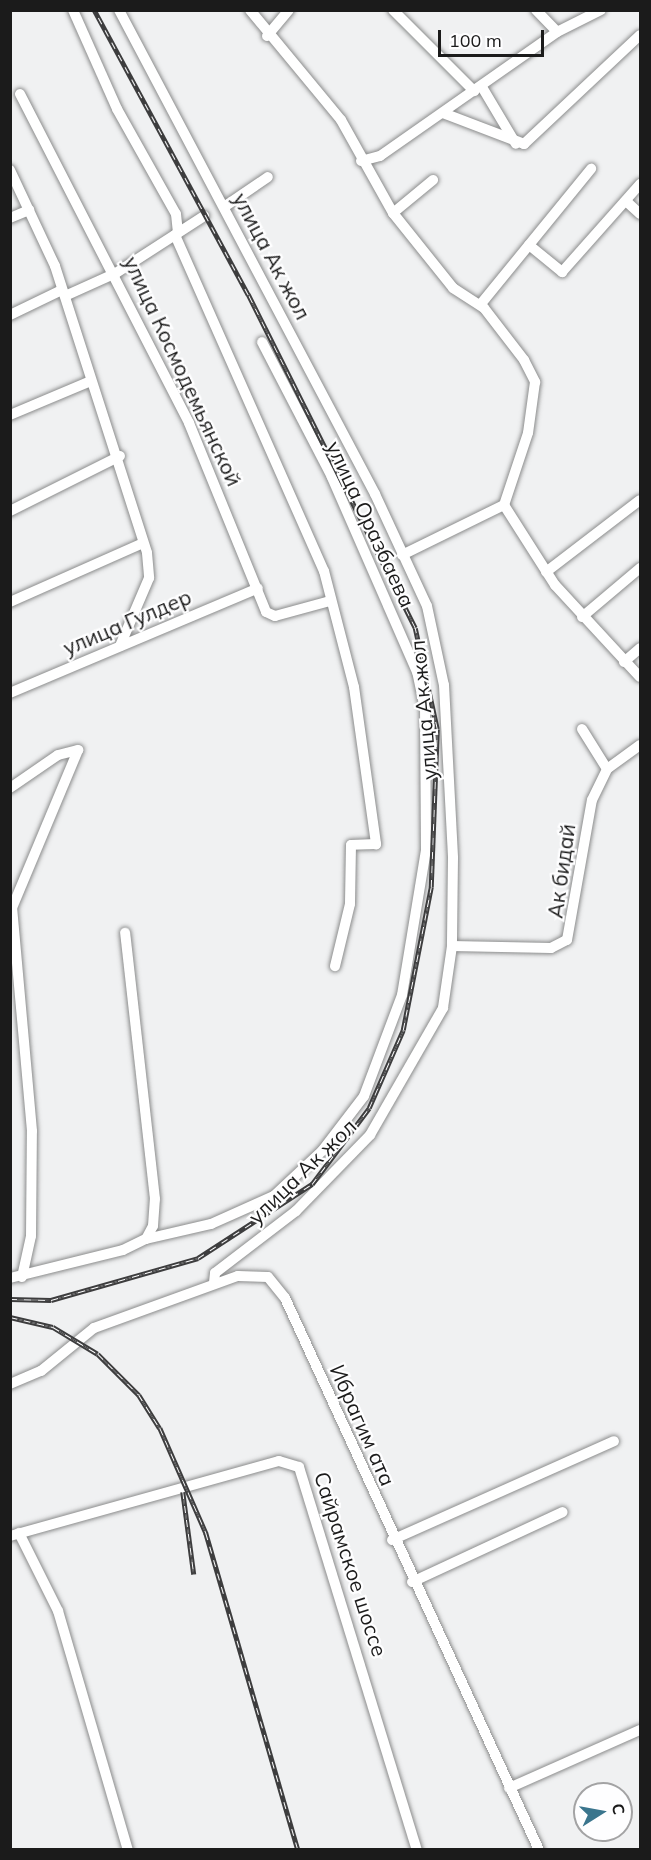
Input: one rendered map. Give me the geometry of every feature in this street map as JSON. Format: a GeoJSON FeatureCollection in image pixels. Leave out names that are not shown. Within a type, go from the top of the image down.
{"type":"FeatureCollection","features":[{"type":"Feature","properties":{"kind":"street"},"geometry":{"type":"LineString","coordinates":[[73,10],[117,109],[176,214],[176,234],[272,444],[324,571],[354,687],[376,844],[351,845],[350,904],[335,966]]}},
{"type":"Feature","properties":{"kind":"street","name":"улица Ак жол"},"geometry":{"type":"LineString","coordinates":[[119,10],[224,207],[402,555],[437,636],[444,685],[452,946],[443,1008],[370,1135],[296,1211],[215,1273],[214,1283]]}},
{"type":"Feature","properties":{"kind":"street"},"geometry":{"type":"LineString","coordinates":[[250,10],[267,36],[341,120],[361,161],[393,213],[453,288],[480,305],[524,360],[535,382],[528,433],[504,505],[402,555]]}},
{"type":"Feature","properties":{"kind":"street"},"geometry":{"type":"LineString","coordinates":[[267,36],[289,10]]}},
{"type":"Feature","properties":{"kind":"street"},"geometry":{"type":"LineString","coordinates":[[393,10],[478,89],[516,144]]}},
{"type":"Feature","properties":{"kind":"street"},"geometry":{"type":"LineString","coordinates":[[536,10],[557,32]]}},
{"type":"Feature","properties":{"kind":"street"},"geometry":{"type":"LineString","coordinates":[[361,161],[380,156],[557,32],[601,10]]}},
{"type":"Feature","properties":{"kind":"street"},"geometry":{"type":"LineString","coordinates":[[443,113],[516,144],[529,141],[640,35]]}},
{"type":"Feature","properties":{"kind":"street","name":"улица Космодемьянской"},"geometry":{"type":"LineString","coordinates":[[20,94],[116,273],[189,423],[266,612],[275,616],[330,601]]}},
{"type":"Feature","properties":{"kind":"street"},"geometry":{"type":"LineString","coordinates":[[480,305],[591,169]]}},
{"type":"Feature","properties":{"kind":"street"},"geometry":{"type":"LineString","coordinates":[[10,170],[63,293],[91,381],[120,456],[143,543],[148,578],[120,646]]}},
{"type":"Feature","properties":{"kind":"street"},"geometry":{"type":"LineString","coordinates":[[224,207],[268,177]]}},
{"type":"Feature","properties":{"kind":"street"},"geometry":{"type":"LineString","coordinates":[[393,213],[433,180]]}},
{"type":"Feature","properties":{"kind":"street"},"geometry":{"type":"LineString","coordinates":[[529,245],[562,272],[640,184]]}},
{"type":"Feature","properties":{"kind":"street"},"geometry":{"type":"LineString","coordinates":[[626,201],[640,214]]}},
{"type":"Feature","properties":{"kind":"street"},"geometry":{"type":"LineString","coordinates":[[10,218],[29,210]]}},
{"type":"Feature","properties":{"kind":"street"},"geometry":{"type":"LineString","coordinates":[[10,315],[116,273],[204,216]]}},
{"type":"Feature","properties":{"kind":"street","name":"улица Оразбаева"},"geometry":{"type":"LineString","coordinates":[[16,1277],[69,1267],[146,1239],[211,1224],[274,1197],[322,1151],[364,1096],[402,995],[426,850],[425,709],[417,672],[332,477],[262,342]]}},
{"type":"Feature","properties":{"kind":"street"},"geometry":{"type":"LineString","coordinates":[[10,415],[91,381]]}},
{"type":"Feature","properties":{"kind":"street"},"geometry":{"type":"LineString","coordinates":[[10,511],[120,456]]}},
{"type":"Feature","properties":{"kind":"street"},"geometry":{"type":"LineString","coordinates":[[546,572],[640,500]]}},
{"type":"Feature","properties":{"kind":"street"},"geometry":{"type":"LineString","coordinates":[[504,505],[546,572],[582,617],[640,676]]}},
{"type":"Feature","properties":{"kind":"street"},"geometry":{"type":"LineString","coordinates":[[10,602],[143,543]]}},
{"type":"Feature","properties":{"kind":"street"},"geometry":{"type":"LineString","coordinates":[[582,617],[640,568]]}},
{"type":"Feature","properties":{"kind":"street","name":"улица Гулдер"},"geometry":{"type":"LineString","coordinates":[[10,693],[258,588]]}},
{"type":"Feature","properties":{"kind":"street"},"geometry":{"type":"LineString","coordinates":[[628,665],[640,648]]}},
{"type":"Feature","properties":{"kind":"street"},"geometry":{"type":"LineString","coordinates":[[582,729],[607,769],[640,744]]}},
{"type":"Feature","properties":{"kind":"street"},"geometry":{"type":"LineString","coordinates":[[10,788],[58,755],[78,750],[12,908],[32,1131],[31,1236],[16,1277]]}},
{"type":"Feature","properties":{"kind":"street","name":"Ак бидай"},"geometry":{"type":"LineString","coordinates":[[452,946],[551,948],[567,940],[574,919],[581,841],[607,769]]}},
{"type":"Feature","properties":{"kind":"street"},"geometry":{"type":"LineString","coordinates":[[125,933],[155,1198],[146,1239]]}},
{"type":"Feature","properties":{"kind":"street","name":"Ибрагим ата"},"geometry":{"type":"LineString","coordinates":[[10,1384],[41,1371],[94,1328],[214,1283],[255,1274],[268,1277],[285,1298],[392,1540],[539,1850]]}},
{"type":"Feature","properties":{"kind":"street"},"geometry":{"type":"LineString","coordinates":[[392,1540],[614,1441]]}},
{"type":"Feature","properties":{"kind":"street","name":"Сайрамское шоссе"},"geometry":{"type":"LineString","coordinates":[[128,1850],[58,1611],[15,1534],[279,1461],[299,1467],[417,1850]]}},
{"type":"Feature","properties":{"kind":"street"},"geometry":{"type":"LineString","coordinates":[[412,1582],[562,1512]]}},
{"type":"Feature","properties":{"kind":"street"},"geometry":{"type":"LineString","coordinates":[[509,1788],[640,1730]]}},
{"type":"Feature","properties":{"kind":"railway"},"geometry":{"type":"LineString","coordinates":[[10,1299],[51,1300],[198,1258],[312,1184],[369,1108],[403,1030],[431,887],[437,729],[415,628],[248,295],[94,10]]}},
{"type":"Feature","properties":{"kind":"railway"},"geometry":{"type":"LineString","coordinates":[[10,1317],[53,1327],[98,1354],[139,1395],[160,1428],[206,1533],[298,1850]]}},
{"type":"Feature","properties":{"kind":"railway"},"geometry":{"type":"LineString","coordinates":[[183,1492],[194,1574]]}}]}
